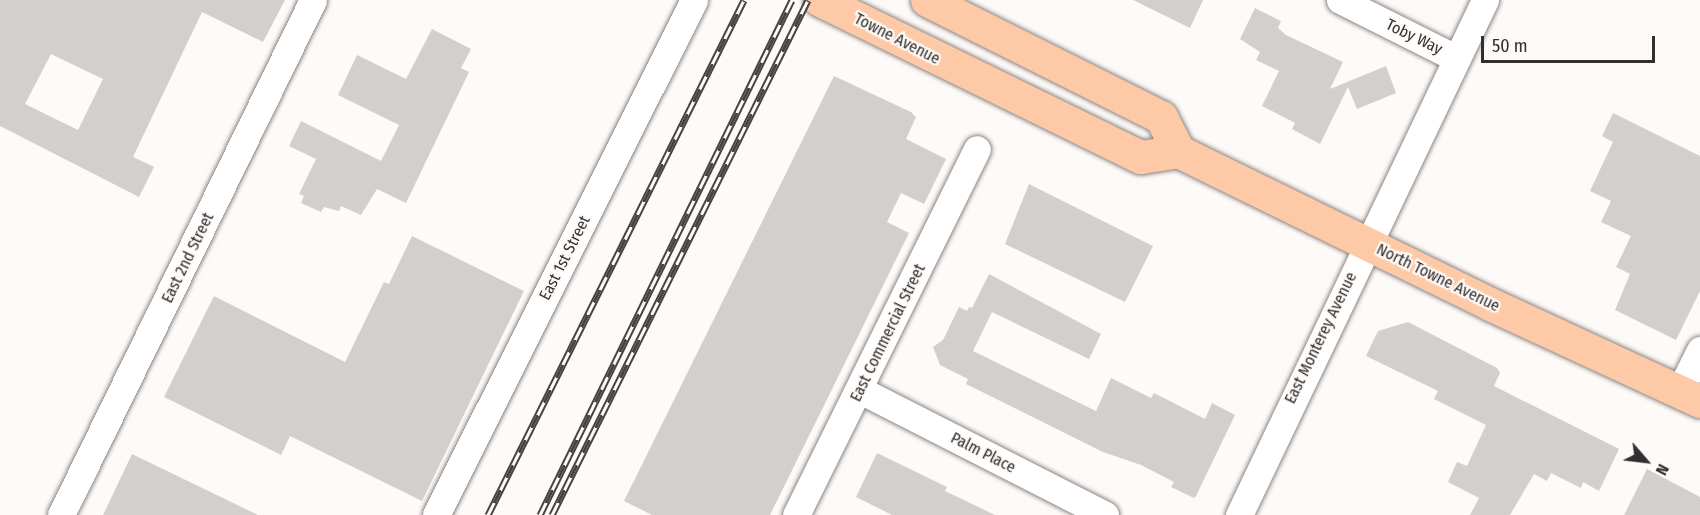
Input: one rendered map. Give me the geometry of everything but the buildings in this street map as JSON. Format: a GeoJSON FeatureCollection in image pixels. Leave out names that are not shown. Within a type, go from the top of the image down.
{"type":"FeatureCollection","features":[{"type":"Feature","properties":{"kind":"main road","name":"Towne Avenue"},"geometry":{"type":"LineString","coordinates":[[820,0],[1141,157],[1178,150]]}},
{"type":"Feature","properties":{"kind":"main road"},"geometry":{"type":"LineString","coordinates":[[927,0],[1161,117],[1178,150]]}},
{"type":"Feature","properties":{"kind":"main road","name":"North Towne Avenue"},"geometry":{"type":"LineString","coordinates":[[1178,150],[1367,243],[1690,396]]}},
{"type":"Feature","properties":{"kind":"street","name":"East 2nd Street"},"geometry":{"type":"LineString","coordinates":[[61,515],[313,0]]}},
{"type":"Feature","properties":{"kind":"street","name":"East 1st Street"},"geometry":{"type":"LineString","coordinates":[[436,515],[694,0]]}},
{"type":"Feature","properties":{"kind":"street","name":"Toby Way"},"geometry":{"type":"LineString","coordinates":[[1340,0],[1456,57]]}},
{"type":"Feature","properties":{"kind":"street","name":"East Monterey Avenue"},"geometry":{"type":"LineString","coordinates":[[1239,515],[1485,0]]}},
{"type":"Feature","properties":{"kind":"street","name":"East Commercial Street"},"geometry":{"type":"LineString","coordinates":[[796,515],[860,390],[976,149]]}},
{"type":"Feature","properties":{"kind":"street"},"geometry":{"type":"LineString","coordinates":[[1690,396],[1700,350]]}},
{"type":"Feature","properties":{"kind":"street","name":"Palm Place"},"geometry":{"type":"LineString","coordinates":[[860,390],[1105,515]]}},
{"type":"Feature","properties":{"kind":"railway"},"geometry":{"type":"LineString","coordinates":[[488,515],[744,0]]}},
{"type":"Feature","properties":{"kind":"railway"},"geometry":{"type":"LineString","coordinates":[[540,515],[792,0]]}},
{"type":"Feature","properties":{"kind":"railway"},"geometry":{"type":"LineString","coordinates":[[552,515],[808,0]]}}]}
